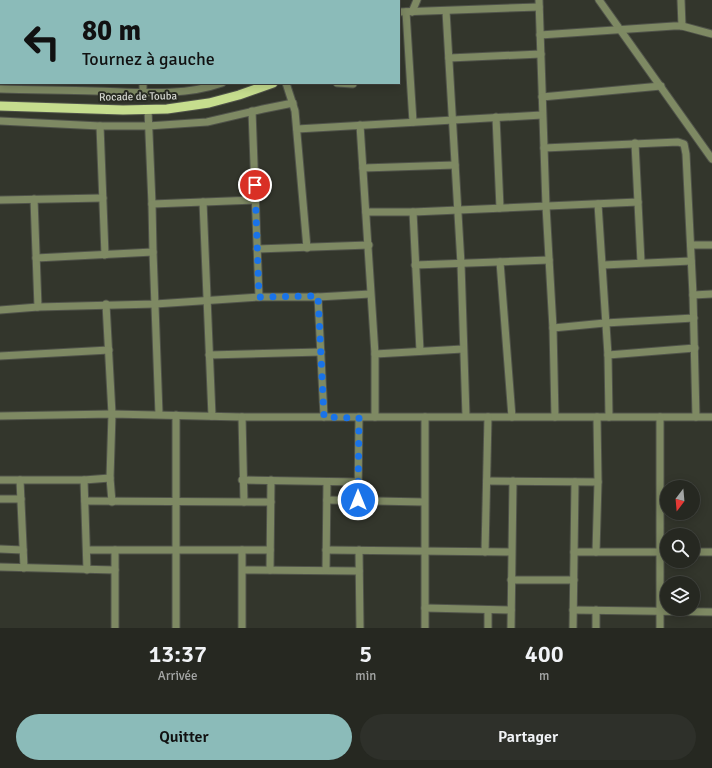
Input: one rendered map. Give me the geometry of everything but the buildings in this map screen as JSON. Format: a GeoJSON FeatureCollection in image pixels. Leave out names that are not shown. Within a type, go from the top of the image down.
{"type":"FeatureCollection","features":[{"type":"Feature","properties":{"kind":"main road","name":"Rocade de Touba"},"geometry":{"type":"LineString","coordinates":[[0,106],[123,110],[148,110],[185,107],[209,103],[240,95],[270,84]]}},
{"type":"Feature","properties":{"kind":"street"},"geometry":{"type":"LineString","coordinates":[[413,122],[406,12],[417,0]]}},
{"type":"Feature","properties":{"kind":"street"},"geometry":{"type":"LineString","coordinates":[[599,0],[712,159]]}},
{"type":"Feature","properties":{"kind":"street"},"geometry":{"type":"LineString","coordinates":[[681,0],[682,26]]}},
{"type":"Feature","properties":{"kind":"street"},"geometry":{"type":"LineString","coordinates":[[406,12],[539,3],[546,206],[554,328],[555,417]]}},
{"type":"Feature","properties":{"kind":"street"},"geometry":{"type":"LineString","coordinates":[[446,10],[461,264],[466,416]]}},
{"type":"Feature","properties":{"kind":"street"},"geometry":{"type":"LineString","coordinates":[[540,35],[682,26],[712,34]]}},
{"type":"Feature","properties":{"kind":"street"},"geometry":{"type":"LineString","coordinates":[[449,58],[541,54]]}},
{"type":"Feature","properties":{"kind":"street"},"geometry":{"type":"LineString","coordinates":[[143,84],[143,92]]}},
{"type":"Feature","properties":{"kind":"street"},"geometry":{"type":"LineString","coordinates":[[1,87],[92,87],[143,92],[186,91],[211,87],[219,84]]}},
{"type":"Feature","properties":{"kind":"street"},"geometry":{"type":"LineString","coordinates":[[286,84],[293,103],[297,129],[307,248]]}},
{"type":"Feature","properties":{"kind":"street"},"geometry":{"type":"LineString","coordinates":[[542,97],[660,86]]}},
{"type":"Feature","properties":{"kind":"street"},"geometry":{"type":"LineString","coordinates":[[0,121],[100,126],[148,126],[206,122],[293,103]]}},
{"type":"Feature","properties":{"kind":"street"},"geometry":{"type":"LineString","coordinates":[[148,110],[159,414]]}},
{"type":"Feature","properties":{"kind":"street"},"geometry":{"type":"LineString","coordinates":[[252,111],[259,297]]}},
{"type":"Feature","properties":{"kind":"street"},"geometry":{"type":"LineString","coordinates":[[297,129],[542,115]]}},
{"type":"Feature","properties":{"kind":"street"},"geometry":{"type":"LineString","coordinates":[[496,117],[500,208]]}},
{"type":"Feature","properties":{"kind":"street"},"geometry":{"type":"LineString","coordinates":[[360,125],[375,354],[375,417]]}},
{"type":"Feature","properties":{"kind":"street"},"geometry":{"type":"LineString","coordinates":[[100,126],[105,255]]}},
{"type":"Feature","properties":{"kind":"street"},"geometry":{"type":"LineString","coordinates":[[544,148],[635,143],[678,142],[684,144],[686,154],[691,246],[696,417]]}},
{"type":"Feature","properties":{"kind":"street"},"geometry":{"type":"LineString","coordinates":[[635,143],[641,262]]}},
{"type":"Feature","properties":{"kind":"street"},"geometry":{"type":"LineString","coordinates":[[363,168],[455,165]]}},
{"type":"Feature","properties":{"kind":"street"},"geometry":{"type":"LineString","coordinates":[[0,200],[103,198]]}},
{"type":"Feature","properties":{"kind":"street"},"geometry":{"type":"LineString","coordinates":[[34,199],[38,307]]}},
{"type":"Feature","properties":{"kind":"street"},"geometry":{"type":"LineString","coordinates":[[152,204],[255,200]]}},
{"type":"Feature","properties":{"kind":"street"},"geometry":{"type":"LineString","coordinates":[[203,202],[212,416]]}},
{"type":"Feature","properties":{"kind":"street"},"geometry":{"type":"LineString","coordinates":[[366,212],[413,212],[638,202]]}},
{"type":"Feature","properties":{"kind":"street"},"geometry":{"type":"LineString","coordinates":[[598,204],[603,265],[610,417]]}},
{"type":"Feature","properties":{"kind":"street"},"geometry":{"type":"LineString","coordinates":[[413,212],[420,351]]}},
{"type":"Feature","properties":{"kind":"street"},"geometry":{"type":"LineString","coordinates":[[691,246],[712,244]]}},
{"type":"Feature","properties":{"kind":"street"},"geometry":{"type":"LineString","coordinates":[[257,249],[369,245]]}},
{"type":"Feature","properties":{"kind":"street"},"geometry":{"type":"LineString","coordinates":[[36,258],[153,252]]}},
{"type":"Feature","properties":{"kind":"street"},"geometry":{"type":"LineString","coordinates":[[415,265],[549,260]]}},
{"type":"Feature","properties":{"kind":"street"},"geometry":{"type":"LineString","coordinates":[[603,265],[641,262],[691,261]]}},
{"type":"Feature","properties":{"kind":"street"},"geometry":{"type":"LineString","coordinates":[[500,262],[512,417]]}},
{"type":"Feature","properties":{"kind":"street"},"geometry":{"type":"LineString","coordinates":[[0,310],[106,304],[155,304],[259,297],[370,294]]}},
{"type":"Feature","properties":{"kind":"street"},"geometry":{"type":"LineString","coordinates":[[693,295],[712,294]]}},
{"type":"Feature","properties":{"kind":"street"},"geometry":{"type":"LineString","coordinates":[[318,296],[324,417]]}},
{"type":"Feature","properties":{"kind":"street"},"geometry":{"type":"LineString","coordinates":[[106,304],[112,414],[110,478],[112,502]]}},
{"type":"Feature","properties":{"kind":"street"},"geometry":{"type":"LineString","coordinates":[[554,328],[606,323],[694,318]]}},
{"type":"Feature","properties":{"kind":"street"},"geometry":{"type":"LineString","coordinates":[[608,355],[695,348]]}},
{"type":"Feature","properties":{"kind":"street"},"geometry":{"type":"LineString","coordinates":[[375,354],[463,349]]}},
{"type":"Feature","properties":{"kind":"street"},"geometry":{"type":"LineString","coordinates":[[0,356],[108,350]]}},
{"type":"Feature","properties":{"kind":"street"},"geometry":{"type":"LineString","coordinates":[[210,355],[321,352]]}},
{"type":"Feature","properties":{"kind":"street"},"geometry":{"type":"LineString","coordinates":[[0,416],[159,414],[242,417],[359,418],[466,416],[712,417]]}},
{"type":"Feature","properties":{"kind":"street"},"geometry":{"type":"LineString","coordinates":[[176,415],[176,628]]}},
{"type":"Feature","properties":{"kind":"street"},"geometry":{"type":"LineString","coordinates":[[242,417],[242,480],[244,502]]}},
{"type":"Feature","properties":{"kind":"street"},"geometry":{"type":"LineString","coordinates":[[425,417],[425,628]]}},
{"type":"Feature","properties":{"kind":"street"},"geometry":{"type":"LineString","coordinates":[[485,552],[488,417]]}},
{"type":"Feature","properties":{"kind":"street"},"geometry":{"type":"LineString","coordinates":[[596,552],[598,482],[597,417]]}},
{"type":"Feature","properties":{"kind":"street"},"geometry":{"type":"LineString","coordinates":[[660,417],[662,528]]}},
{"type":"Feature","properties":{"kind":"street"},"geometry":{"type":"LineString","coordinates":[[358,500],[359,418]]}},
{"type":"Feature","properties":{"kind":"street"},"geometry":{"type":"LineString","coordinates":[[0,480],[84,480],[110,478]]}},
{"type":"Feature","properties":{"kind":"street"},"geometry":{"type":"LineString","coordinates":[[20,480],[24,568]]}},
{"type":"Feature","properties":{"kind":"street"},"geometry":{"type":"LineString","coordinates":[[84,480],[87,570]]}},
{"type":"Feature","properties":{"kind":"street"},"geometry":{"type":"LineString","coordinates":[[242,480],[358,482]]}},
{"type":"Feature","properties":{"kind":"street"},"geometry":{"type":"LineString","coordinates":[[270,570],[271,480]]}},
{"type":"Feature","properties":{"kind":"street"},"geometry":{"type":"LineString","coordinates":[[487,481],[598,482]]}},
{"type":"Feature","properties":{"kind":"street"},"geometry":{"type":"LineString","coordinates":[[511,628],[513,481]]}},
{"type":"Feature","properties":{"kind":"street"},"geometry":{"type":"LineString","coordinates":[[326,570],[327,482]]}},
{"type":"Feature","properties":{"kind":"street"},"geometry":{"type":"LineString","coordinates":[[573,628],[575,482]]}},
{"type":"Feature","properties":{"kind":"street"},"geometry":{"type":"LineString","coordinates":[[0,499],[21,498]]}},
{"type":"Feature","properties":{"kind":"street"},"geometry":{"type":"LineString","coordinates":[[327,500],[424,502]]}},
{"type":"Feature","properties":{"kind":"street"},"geometry":{"type":"LineString","coordinates":[[85,501],[271,502]]}},
{"type":"Feature","properties":{"kind":"street"},"geometry":{"type":"LineString","coordinates":[[0,550],[23,550]]}},
{"type":"Feature","properties":{"kind":"street"},"geometry":{"type":"LineString","coordinates":[[87,550],[270,550]]}},
{"type":"Feature","properties":{"kind":"street"},"geometry":{"type":"LineString","coordinates":[[115,550],[115,628]]}},
{"type":"Feature","properties":{"kind":"street"},"geometry":{"type":"LineString","coordinates":[[242,550],[242,628]]}},
{"type":"Feature","properties":{"kind":"street"},"geometry":{"type":"LineString","coordinates":[[326,550],[511,552]]}},
{"type":"Feature","properties":{"kind":"street"},"geometry":{"type":"LineString","coordinates":[[359,550],[360,628]]}},
{"type":"Feature","properties":{"kind":"street"},"geometry":{"type":"LineString","coordinates":[[574,552],[660,552]]}},
{"type":"Feature","properties":{"kind":"street"},"geometry":{"type":"LineString","coordinates":[[700,552],[712,552]]}},
{"type":"Feature","properties":{"kind":"street"},"geometry":{"type":"LineString","coordinates":[[0,567],[115,570]]}},
{"type":"Feature","properties":{"kind":"street"},"geometry":{"type":"LineString","coordinates":[[243,570],[359,571]]}},
{"type":"Feature","properties":{"kind":"street"},"geometry":{"type":"LineString","coordinates":[[512,580],[574,580]]}},
{"type":"Feature","properties":{"kind":"street"},"geometry":{"type":"LineString","coordinates":[[425,608],[511,610]]}},
{"type":"Feature","properties":{"kind":"street"},"geometry":{"type":"LineString","coordinates":[[488,610],[488,628]]}},
{"type":"Feature","properties":{"kind":"street"},"geometry":{"type":"LineString","coordinates":[[573,610],[660,611]]}},
{"type":"Feature","properties":{"kind":"street"},"geometry":{"type":"LineString","coordinates":[[596,610],[596,628]]}},
{"type":"Feature","properties":{"kind":"street"},"geometry":{"type":"LineString","coordinates":[[700,612],[712,612]]}},
{"type":"Feature","properties":{"kind":"street"},"geometry":{"type":"LineString","coordinates":[[660,616],[660,628]]}},
{"type":"Feature","properties":{"kind":"route"},"geometry":{"type":"LineString","coordinates":[[255,185],[259,297],[318,296],[324,417],[359,418],[358,500]]}}]}
